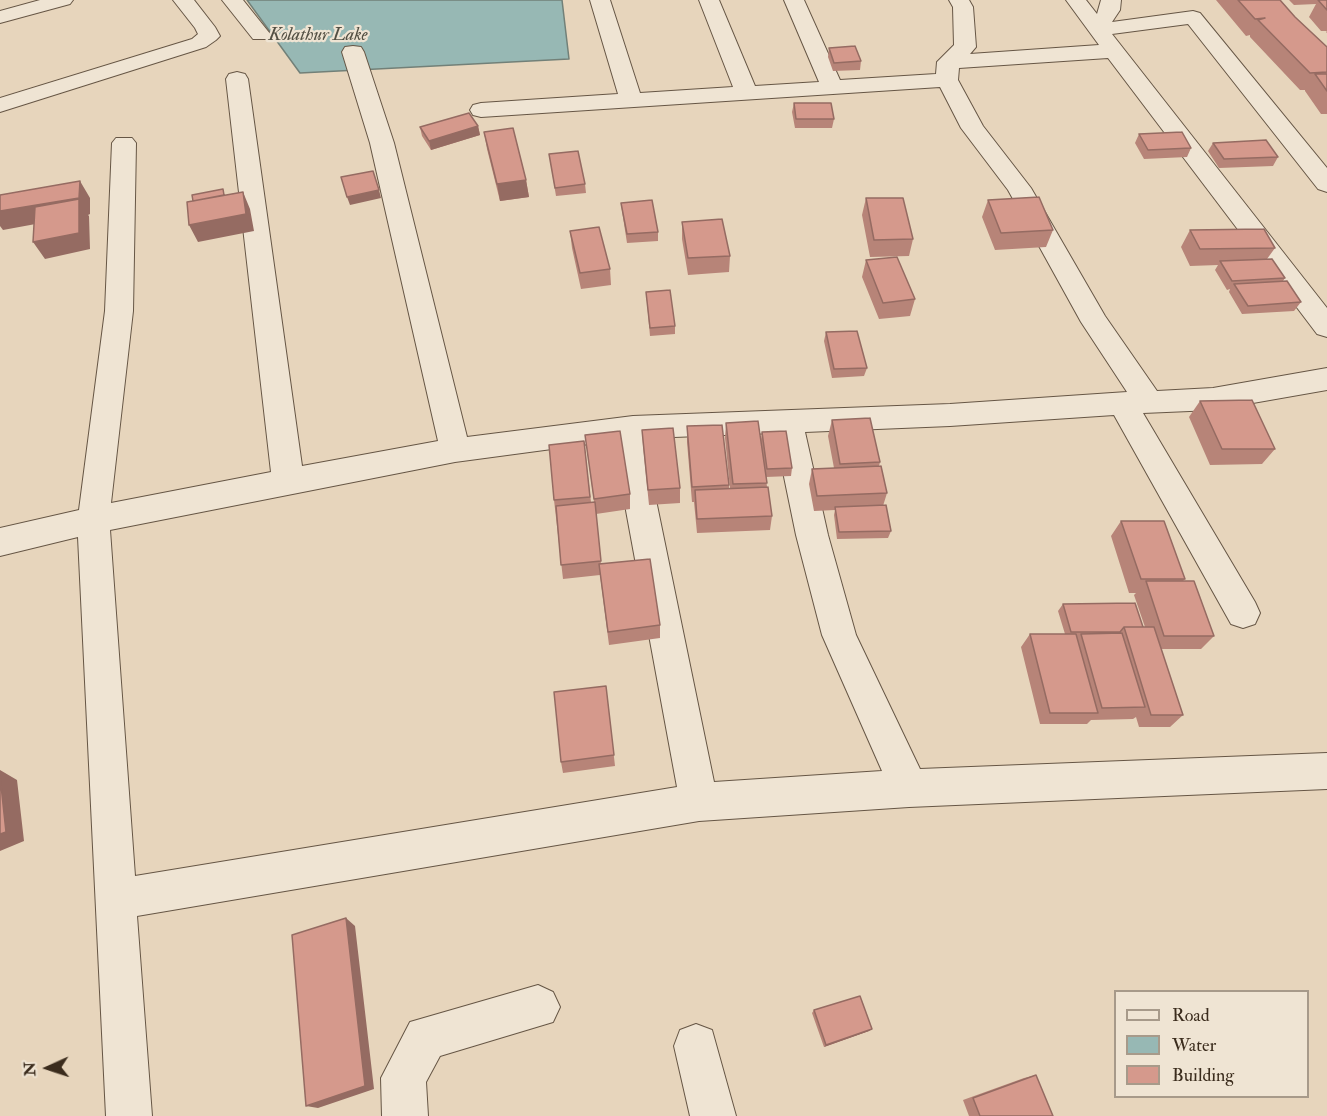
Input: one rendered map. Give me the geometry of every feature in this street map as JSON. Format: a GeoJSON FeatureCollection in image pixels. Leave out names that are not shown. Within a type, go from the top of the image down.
{"type":"FeatureCollection","features":[{"type":"Feature","properties":{"kind":"street"},"geometry":{"type":"LineString","coordinates":[[0,17],[63,0]]}},
{"type":"Feature","properties":{"kind":"street"},"geometry":{"type":"LineString","coordinates":[[0,105],[200,43],[209,36],[205,27],[183,0]]}},
{"type":"Feature","properties":{"kind":"street"},"geometry":{"type":"LineString","coordinates":[[232,0],[260,36]]}},
{"type":"Feature","properties":{"kind":"street"},"geometry":{"type":"LineString","coordinates":[[600,0],[631,101]]}},
{"type":"Feature","properties":{"kind":"street"},"geometry":{"type":"LineString","coordinates":[[709,0],[746,91]]}},
{"type":"Feature","properties":{"kind":"street"},"geometry":{"type":"LineString","coordinates":[[794,0],[832,87]]}},
{"type":"Feature","properties":{"kind":"street"},"geometry":{"type":"LineString","coordinates":[[947,71],[965,47],[963,7],[959,0]]}},
{"type":"Feature","properties":{"kind":"street"},"geometry":{"type":"LineString","coordinates":[[1076,0],[1112,51],[1327,327]]}},
{"type":"Feature","properties":{"kind":"street"},"geometry":{"type":"LineString","coordinates":[[1096,30],[1110,10],[1111,0]]}},
{"type":"Feature","properties":{"kind":"street"},"geometry":{"type":"LineString","coordinates":[[1096,30],[1193,17],[1327,184]]}},
{"type":"Feature","properties":{"kind":"street"},"geometry":{"type":"LineString","coordinates":[[481,110],[832,87],[1112,51]]}},
{"type":"Feature","properties":{"kind":"street"},"geometry":{"type":"LineString","coordinates":[[353,52],[382,143],[455,450]]}},
{"type":"Feature","properties":{"kind":"street"},"geometry":{"type":"LineString","coordinates":[[947,71],[973,128],[1018,188],[1095,322],[1244,613]]}},
{"type":"Feature","properties":{"kind":"street"},"geometry":{"type":"LineString","coordinates":[[237,79],[288,482]]}},
{"type":"Feature","properties":{"kind":"street"},"geometry":{"type":"LineString","coordinates":[[124,143],[119,311],[93,522],[129,1116]]}},
{"type":"Feature","properties":{"kind":"street"},"geometry":{"type":"LineString","coordinates":[[0,543],[24,535],[93,522],[177,502],[455,450],[633,427],[950,415],[1213,399],[1327,379]]}},
{"type":"Feature","properties":{"kind":"street"},"geometry":{"type":"LineString","coordinates":[[787,420],[812,535],[839,635],[909,788]]}},
{"type":"Feature","properties":{"kind":"street"},"geometry":{"type":"LineString","coordinates":[[633,427],[641,505],[699,802]]}},
{"type":"Feature","properties":{"kind":"street"},"geometry":{"type":"LineString","coordinates":[[116,899],[699,802],[909,788],[1327,771]]}},
{"type":"Feature","properties":{"kind":"street"},"geometry":{"type":"LineString","coordinates":[[405,1116],[403,1078],[426,1038],[538,1007]]}},
{"type":"Feature","properties":{"kind":"street"},"geometry":{"type":"LineString","coordinates":[[696,1046],[713,1116]]}},
{"type":"Feature","properties":{"kind":"water","name":"Kolathur Lake"},"geometry":{"type":"Polygon","coordinates":[[[247,0],[562,0],[569,59],[300,73],[247,0]]]}},
{"type":"Feature","properties":{"kind":"building"},"geometry":{"type":"Polygon","coordinates":[[[1238,0],[1280,0],[1327,47],[1327,72],[1310,73],[1258,20],[1265,18],[1255,19],[1238,0]]]}},
{"type":"Feature","properties":{"kind":"building"},"geometry":{"type":"Polygon","coordinates":[[[1318,0],[1327,0],[1327,10],[1318,0]]]}},
{"type":"Feature","properties":{"kind":"building"},"geometry":{"type":"Polygon","coordinates":[[[855,46],[861,61],[834,63],[829,48],[855,46]]]}},
{"type":"Feature","properties":{"kind":"building"},"geometry":{"type":"Polygon","coordinates":[[[1315,74],[1327,74],[1327,91],[1315,74]]]}},
{"type":"Feature","properties":{"kind":"building"},"geometry":{"type":"Polygon","coordinates":[[[794,103],[831,103],[834,119],[796,119],[794,103]]]}},
{"type":"Feature","properties":{"kind":"building"},"geometry":{"type":"Polygon","coordinates":[[[469,113],[478,126],[429,141],[420,127],[469,113]]]}},
{"type":"Feature","properties":{"kind":"building"},"geometry":{"type":"Polygon","coordinates":[[[513,128],[526,180],[497,184],[484,132],[513,128]]]}},
{"type":"Feature","properties":{"kind":"building"},"geometry":{"type":"Polygon","coordinates":[[[1182,132],[1191,148],[1148,150],[1139,134],[1182,132]]]}},
{"type":"Feature","properties":{"kind":"building"},"geometry":{"type":"Polygon","coordinates":[[[1266,140],[1278,157],[1224,159],[1213,143],[1266,140]]]}},
{"type":"Feature","properties":{"kind":"building"},"geometry":{"type":"Polygon","coordinates":[[[578,151],[585,184],[555,188],[549,154],[578,151]]]}},
{"type":"Feature","properties":{"kind":"building"},"geometry":{"type":"Polygon","coordinates":[[[373,171],[379,190],[347,197],[341,177],[373,171]]]}},
{"type":"Feature","properties":{"kind":"building"},"geometry":{"type":"Polygon","coordinates":[[[80,181],[79,198],[0,211],[0,195],[80,181]]]}},
{"type":"Feature","properties":{"kind":"building"},"geometry":{"type":"Polygon","coordinates":[[[223,189],[224,195],[193,201],[192,195],[223,189]]]}},
{"type":"Feature","properties":{"kind":"building"},"geometry":{"type":"Polygon","coordinates":[[[243,192],[246,214],[189,225],[187,202],[243,192]]]}},
{"type":"Feature","properties":{"kind":"building"},"geometry":{"type":"Polygon","coordinates":[[[1039,197],[1053,230],[1001,233],[988,200],[1039,197]]]}},
{"type":"Feature","properties":{"kind":"building"},"geometry":{"type":"Polygon","coordinates":[[[866,198],[903,198],[913,239],[874,240],[866,198]]]}},
{"type":"Feature","properties":{"kind":"building"},"geometry":{"type":"Polygon","coordinates":[[[79,199],[79,233],[33,242],[35,207],[79,199]]]}},
{"type":"Feature","properties":{"kind":"building"},"geometry":{"type":"Polygon","coordinates":[[[652,200],[658,232],[627,234],[621,203],[652,200]]]}},
{"type":"Feature","properties":{"kind":"building"},"geometry":{"type":"Polygon","coordinates":[[[722,219],[730,256],[688,258],[682,222],[722,219]]]}},
{"type":"Feature","properties":{"kind":"building"},"geometry":{"type":"Polygon","coordinates":[[[599,227],[610,269],[580,273],[570,231],[599,227]]]}},
{"type":"Feature","properties":{"kind":"building"},"geometry":{"type":"Polygon","coordinates":[[[1264,229],[1275,248],[1200,249],[1190,230],[1264,229]]]}},
{"type":"Feature","properties":{"kind":"building"},"geometry":{"type":"Polygon","coordinates":[[[897,257],[915,299],[883,303],[866,260],[897,257]]]}},
{"type":"Feature","properties":{"kind":"building"},"geometry":{"type":"Polygon","coordinates":[[[1272,259],[1285,278],[1232,281],[1220,261],[1272,259]]]}},
{"type":"Feature","properties":{"kind":"building"},"geometry":{"type":"Polygon","coordinates":[[[1287,281],[1301,302],[1248,306],[1234,284],[1287,281]]]}},
{"type":"Feature","properties":{"kind":"building"},"geometry":{"type":"Polygon","coordinates":[[[670,290],[675,326],[650,328],[646,292],[670,290]]]}},
{"type":"Feature","properties":{"kind":"building"},"geometry":{"type":"Polygon","coordinates":[[[857,331],[867,368],[834,369],[826,332],[857,331]]]}},
{"type":"Feature","properties":{"kind":"building"},"geometry":{"type":"Polygon","coordinates":[[[1252,400],[1275,449],[1222,449],[1200,401],[1252,400]]]}},
{"type":"Feature","properties":{"kind":"building"},"geometry":{"type":"Polygon","coordinates":[[[870,418],[880,462],[840,464],[832,420],[870,418]]]}},
{"type":"Feature","properties":{"kind":"building"},"geometry":{"type":"Polygon","coordinates":[[[758,421],[767,483],[733,484],[726,423],[758,421]]]}},
{"type":"Feature","properties":{"kind":"building"},"geometry":{"type":"Polygon","coordinates":[[[722,425],[729,485],[692,487],[687,426],[722,425]]]}},
{"type":"Feature","properties":{"kind":"building"},"geometry":{"type":"Polygon","coordinates":[[[673,428],[680,488],[648,490],[642,430],[673,428]]]}},
{"type":"Feature","properties":{"kind":"building"},"geometry":{"type":"Polygon","coordinates":[[[620,431],[630,494],[594,499],[585,435],[620,431]]]}},
{"type":"Feature","properties":{"kind":"building"},"geometry":{"type":"Polygon","coordinates":[[[786,431],[792,468],[767,469],[762,432],[786,431]]]}},
{"type":"Feature","properties":{"kind":"building"},"geometry":{"type":"Polygon","coordinates":[[[584,441],[590,497],[554,500],[549,445],[584,441]]]}},
{"type":"Feature","properties":{"kind":"building"},"geometry":{"type":"Polygon","coordinates":[[[881,466],[887,493],[817,496],[812,469],[881,466]]]}},
{"type":"Feature","properties":{"kind":"building"},"geometry":{"type":"Polygon","coordinates":[[[768,487],[772,516],[697,519],[695,490],[768,487]]]}},
{"type":"Feature","properties":{"kind":"building"},"geometry":{"type":"Polygon","coordinates":[[[595,502],[601,561],[561,565],[556,506],[595,502]]]}},
{"type":"Feature","properties":{"kind":"building"},"geometry":{"type":"Polygon","coordinates":[[[886,505],[891,531],[839,532],[835,507],[886,505]]]}},
{"type":"Feature","properties":{"kind":"building"},"geometry":{"type":"Polygon","coordinates":[[[1121,521],[1164,521],[1185,579],[1141,579],[1121,521]]]}},
{"type":"Feature","properties":{"kind":"building"},"geometry":{"type":"Polygon","coordinates":[[[650,559],[660,625],[608,632],[599,564],[650,559]]]}},
{"type":"Feature","properties":{"kind":"building"},"geometry":{"type":"Polygon","coordinates":[[[1146,581],[1194,581],[1214,636],[1164,636],[1146,581]]]}},
{"type":"Feature","properties":{"kind":"building"},"geometry":{"type":"Polygon","coordinates":[[[1135,603],[1143,627],[1124,627],[1120,632],[1071,632],[1063,604],[1135,603]]]}},
{"type":"Feature","properties":{"kind":"building"},"geometry":{"type":"Polygon","coordinates":[[[1124,627],[1154,627],[1183,715],[1151,715],[1124,627]]]}},
{"type":"Feature","properties":{"kind":"building"},"geometry":{"type":"Polygon","coordinates":[[[1122,633],[1145,707],[1102,708],[1081,634],[1122,633]]]}},
{"type":"Feature","properties":{"kind":"building"},"geometry":{"type":"Polygon","coordinates":[[[1030,634],[1076,634],[1098,713],[1050,713],[1030,634]]]}},
{"type":"Feature","properties":{"kind":"building"},"geometry":{"type":"Polygon","coordinates":[[[606,686],[614,755],[561,762],[554,692],[606,686]]]}},
{"type":"Feature","properties":{"kind":"building"},"geometry":{"type":"Polygon","coordinates":[[[0,776],[6,832],[0,834],[0,776]]]}},
{"type":"Feature","properties":{"kind":"building"},"geometry":{"type":"Polygon","coordinates":[[[346,918],[365,1086],[306,1106],[292,935],[346,918]]]}},
{"type":"Feature","properties":{"kind":"building"},"geometry":{"type":"Polygon","coordinates":[[[860,996],[872,1029],[826,1045],[814,1010],[860,996]]]}},
{"type":"Feature","properties":{"kind":"building"},"geometry":{"type":"Polygon","coordinates":[[[1036,1075],[1053,1116],[980,1116],[973,1098],[1036,1075]]]}}]}
